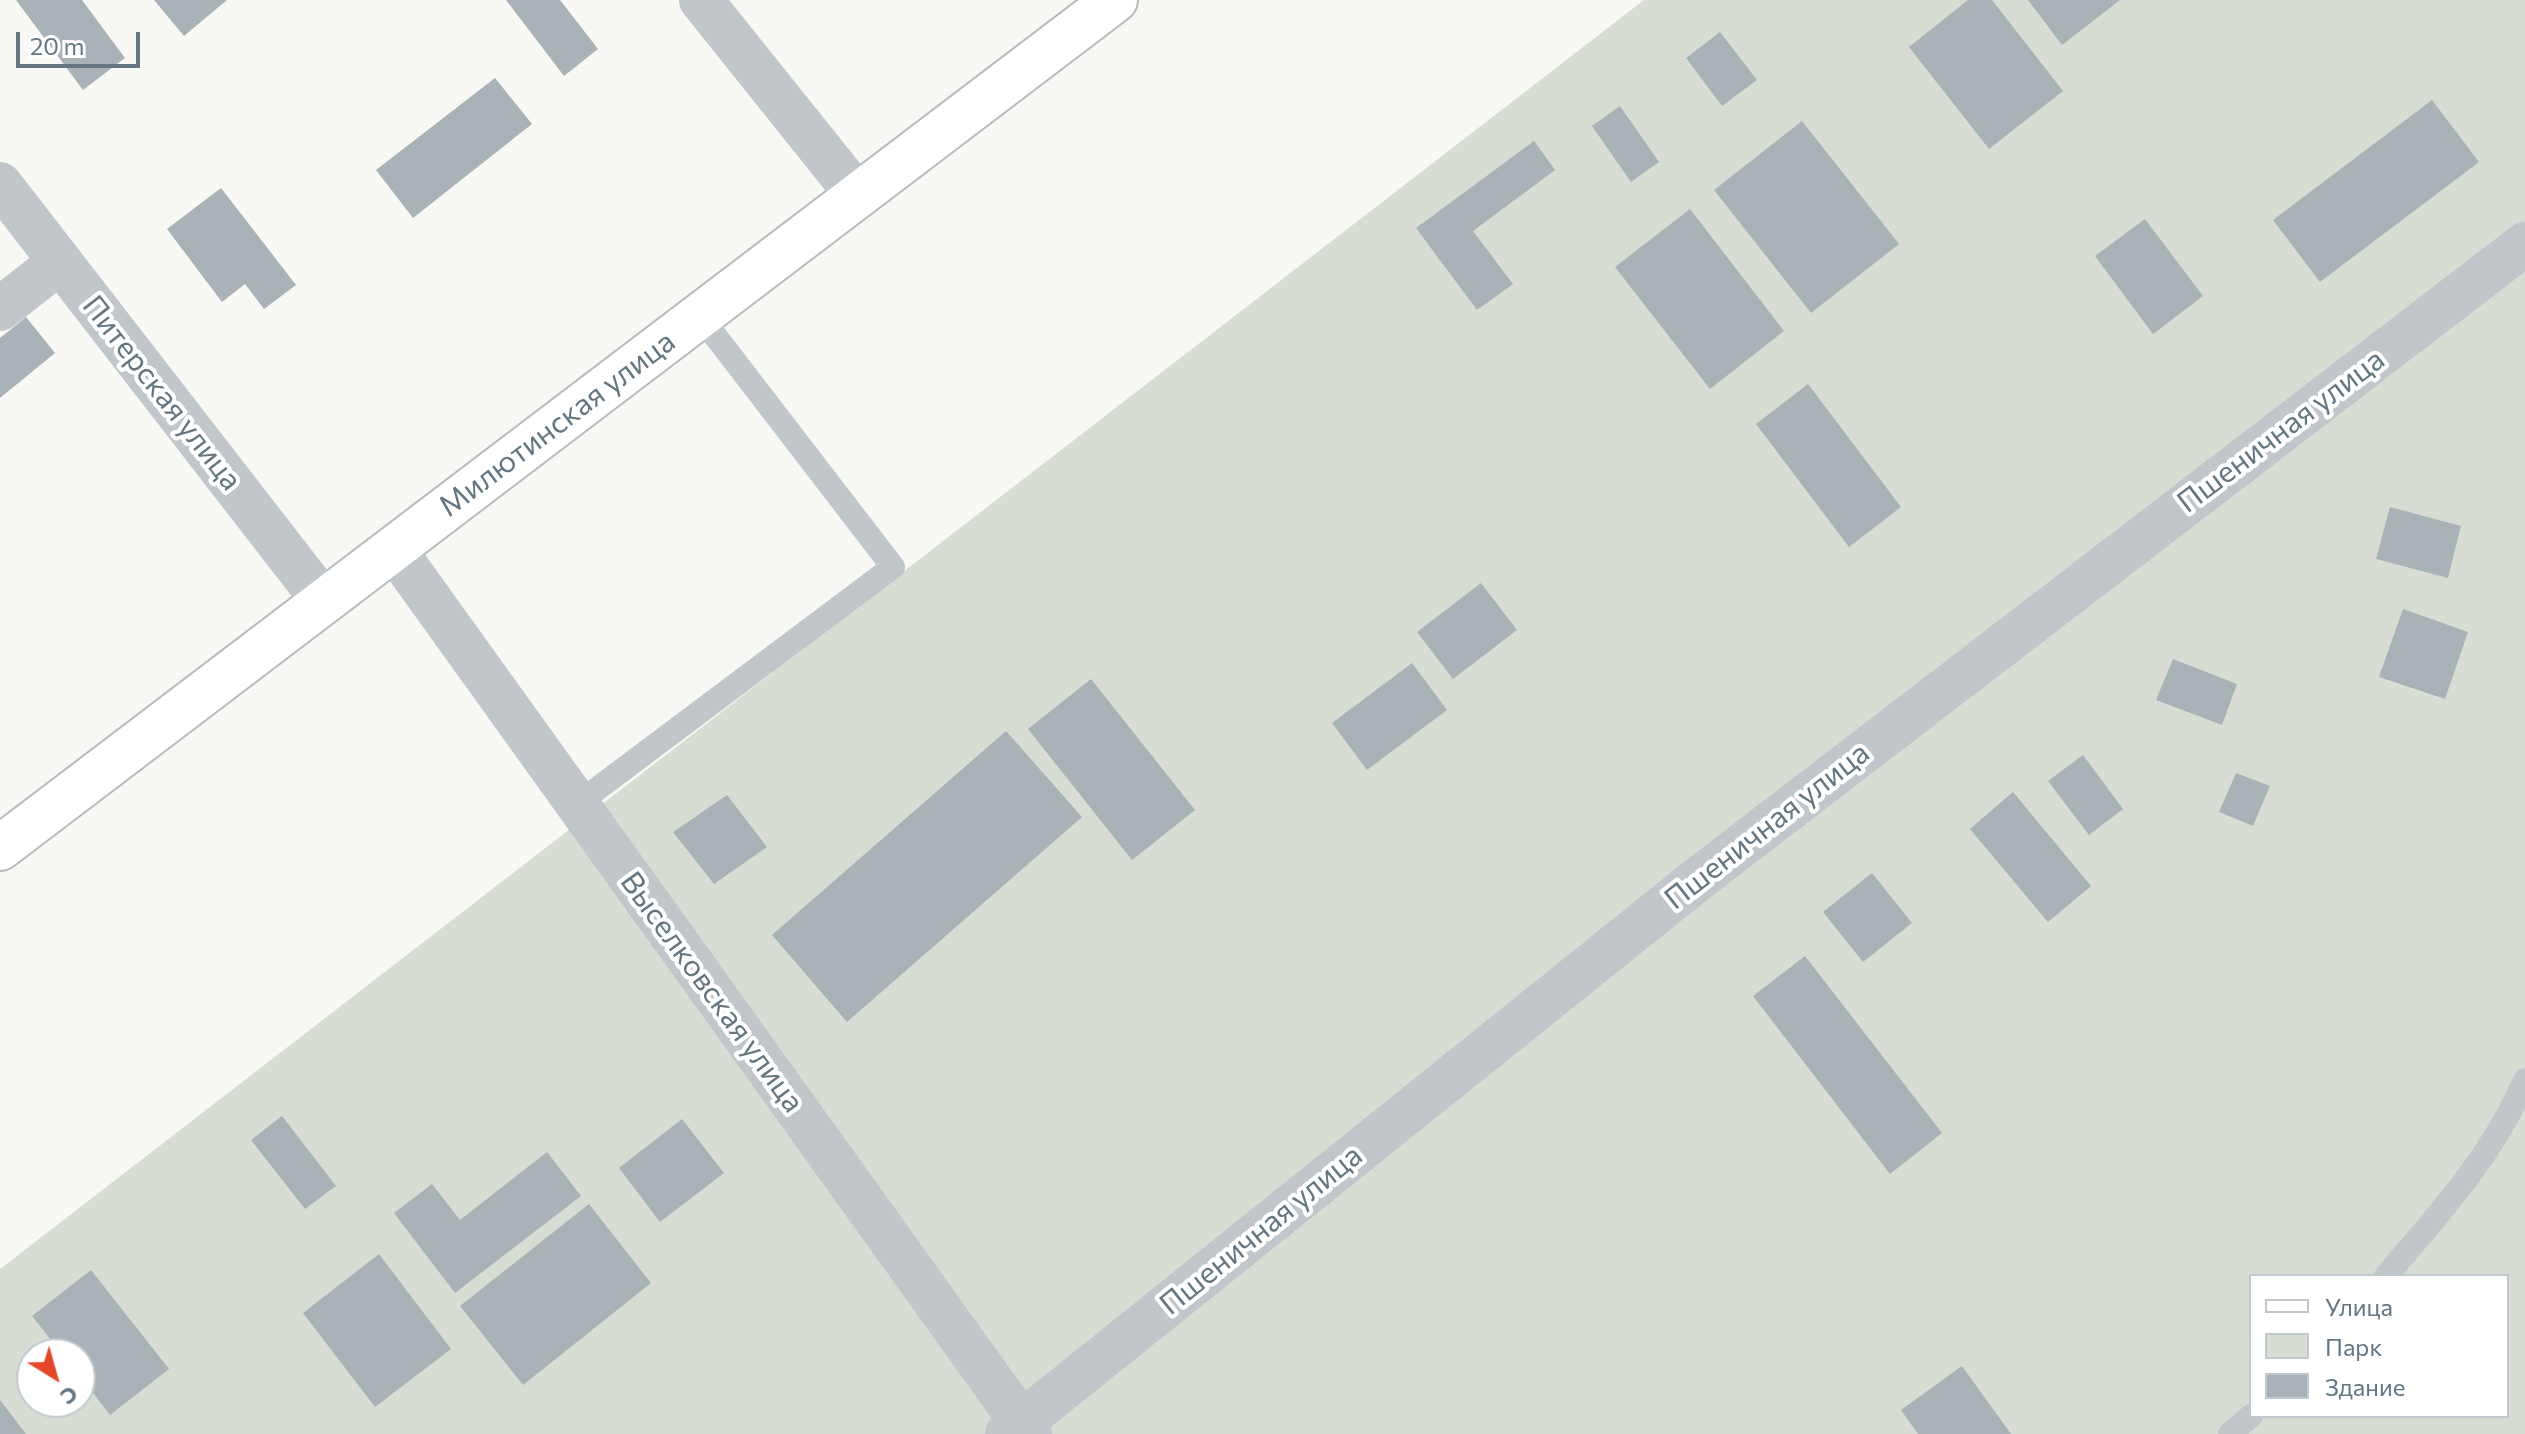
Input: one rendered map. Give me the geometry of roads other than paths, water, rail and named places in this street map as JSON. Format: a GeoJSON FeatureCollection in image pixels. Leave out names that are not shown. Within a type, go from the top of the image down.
{"type":"FeatureCollection","features":[{"type":"Feature","properties":{"kind":"main road","name":"Милютинская улица"},"geometry":{"type":"LineString","coordinates":[[0,848],[1115,0]]}},
{"type":"Feature","properties":{"kind":"street"},"geometry":{"type":"LineString","coordinates":[[701,0],[858,196]]}},
{"type":"Feature","properties":{"kind":"street","name":"Питерская улица"},"geometry":{"type":"LineString","coordinates":[[0,184],[324,602]]}},
{"type":"Feature","properties":{"kind":"street","name":"Пшеничная улица"},"geometry":{"type":"LineString","coordinates":[[1020,1430],[1698,879],[2525,244]]}},
{"type":"Feature","properties":{"kind":"street"},"geometry":{"type":"LineString","coordinates":[[0,309],[60,262]]}},
{"type":"Feature","properties":{"kind":"street","name":"Выселковская улица"},"geometry":{"type":"LineString","coordinates":[[394,549],[1020,1430]]}},
{"type":"Feature","properties":{"kind":"lane"},"geometry":{"type":"LineString","coordinates":[[577,804],[893,567],[700,316]]}},
{"type":"Feature","properties":{"kind":"lane"},"geometry":{"type":"LineString","coordinates":[[2388,1274],[2453,1197],[2509,1118],[2525,1080]]}},
{"type":"Feature","properties":{"kind":"lane"},"geometry":{"type":"LineString","coordinates":[[2230,1434],[2249,1418]]}}]}
